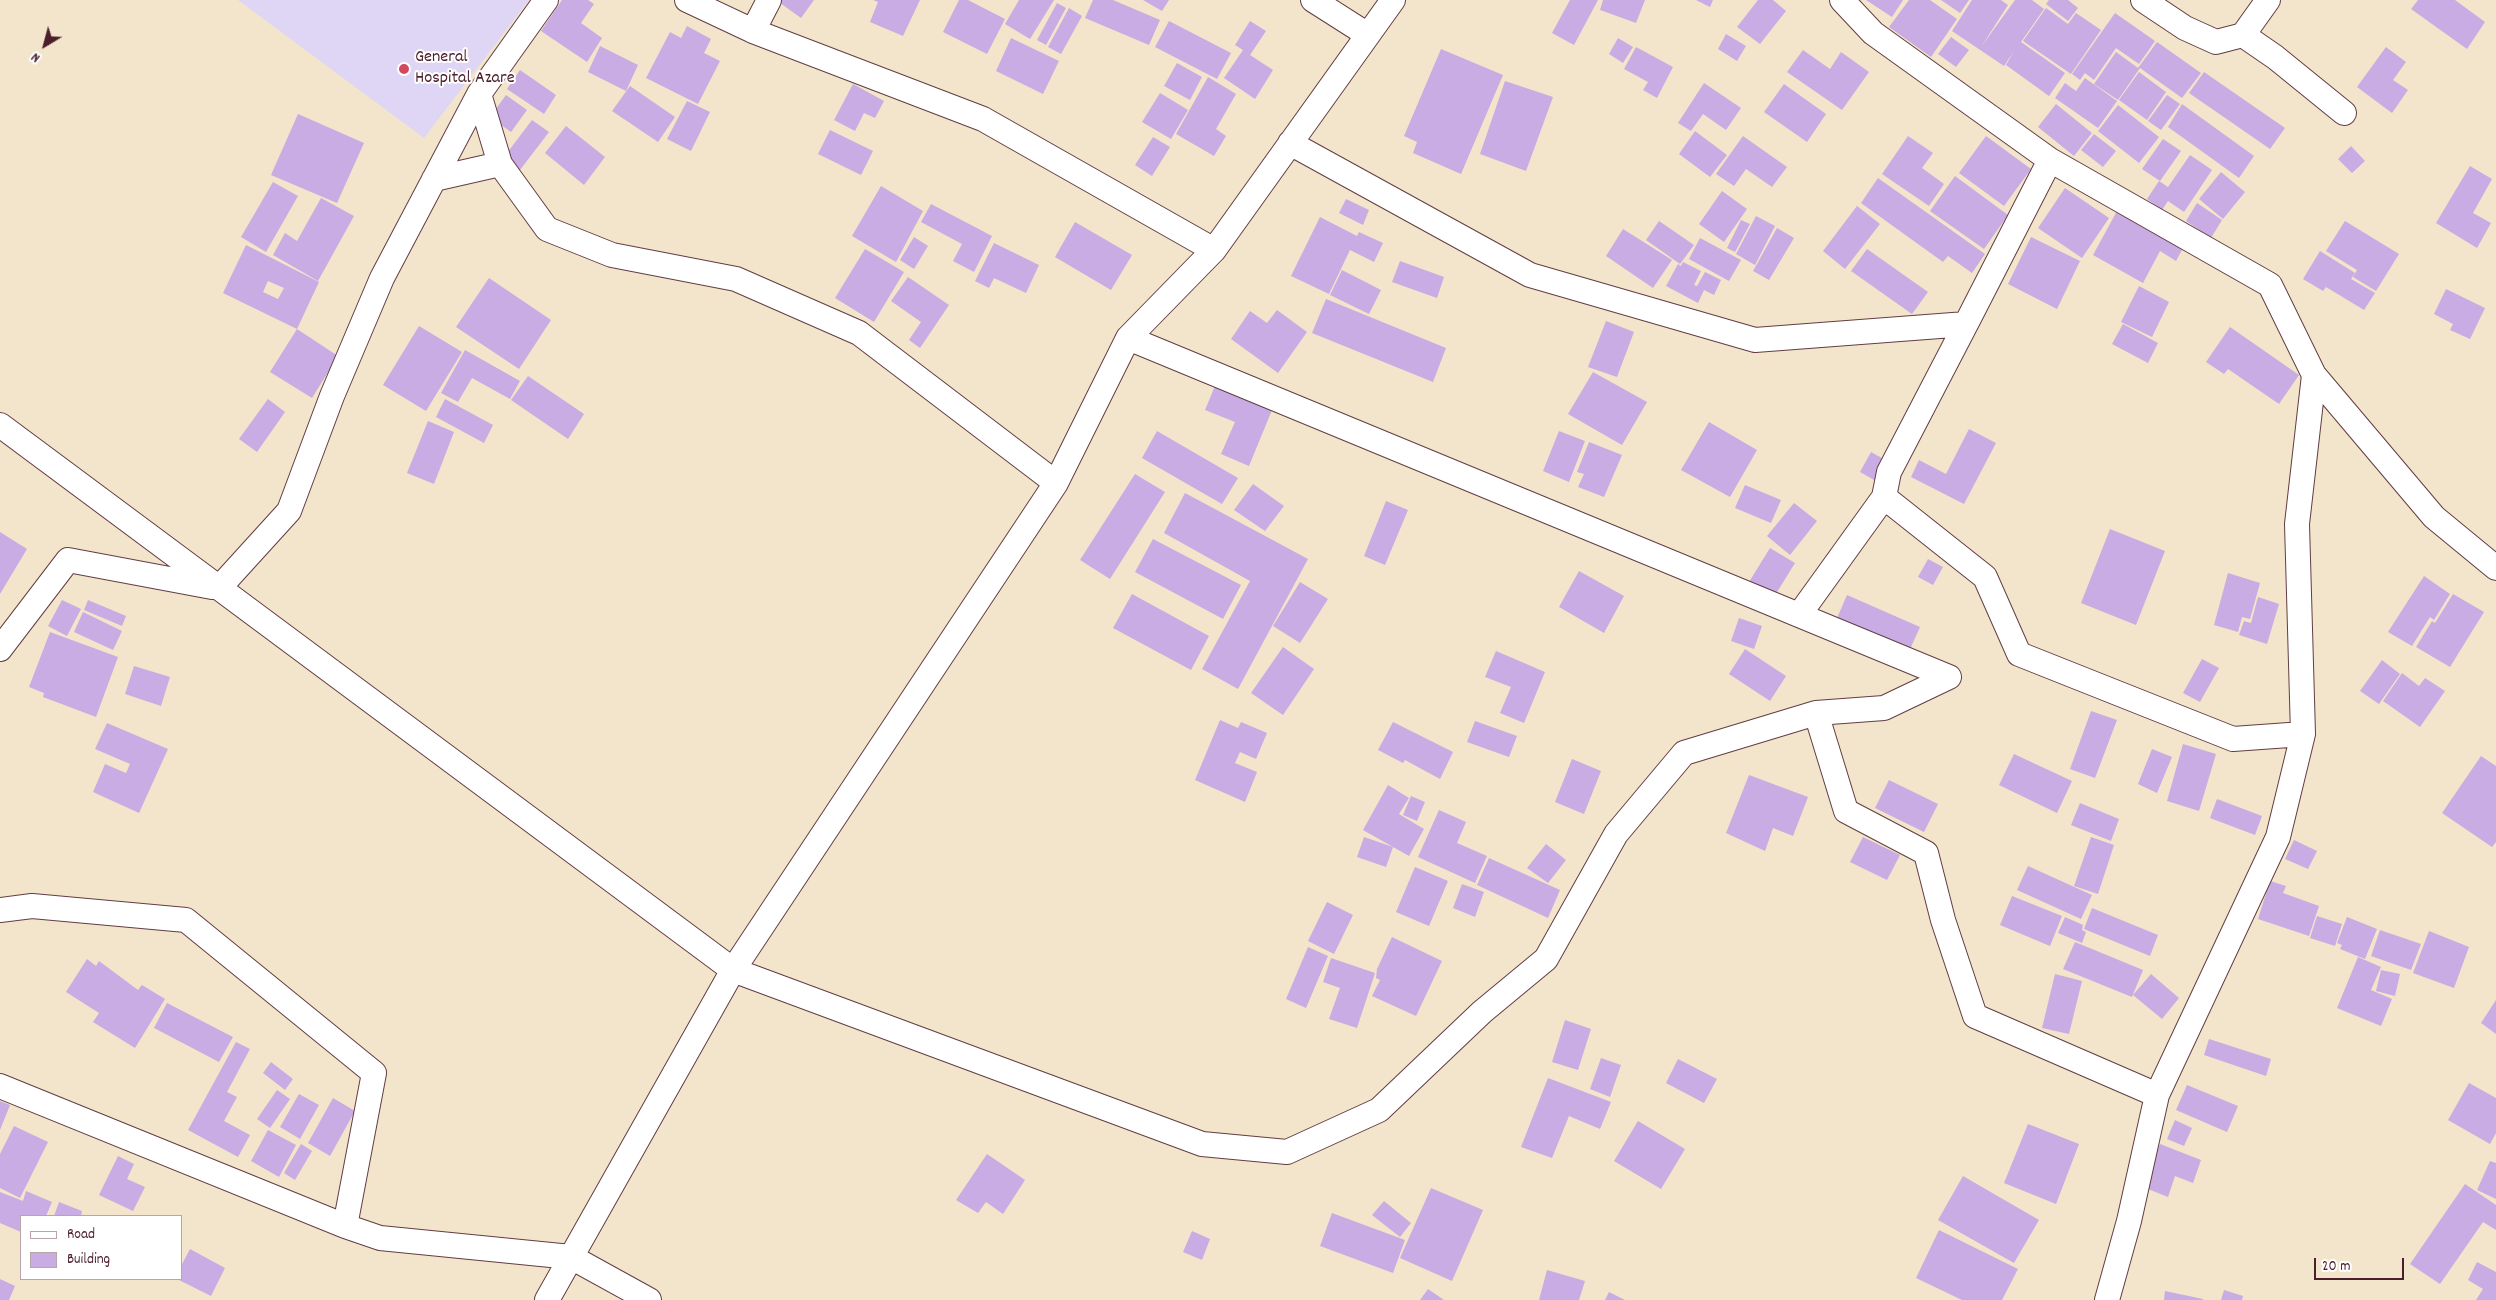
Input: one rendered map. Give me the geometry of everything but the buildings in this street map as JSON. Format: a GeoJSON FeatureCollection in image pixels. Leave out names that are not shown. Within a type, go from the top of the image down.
{"type":"FeatureCollection","features":[{"type":"Feature","properties":{"kind":"street"},"geometry":{"type":"LineString","coordinates":[[219,588],[289,511],[332,396],[382,278],[479,94],[546,0]]}},
{"type":"Feature","properties":{"kind":"street"},"geometry":{"type":"LineString","coordinates":[[687,0],[753,30],[983,119],[1214,250]]}},
{"type":"Feature","properties":{"kind":"street"},"geometry":{"type":"LineString","coordinates":[[753,30],[769,0]]}},
{"type":"Feature","properties":{"kind":"street"},"geometry":{"type":"LineString","coordinates":[[1313,0],[1368,35]]}},
{"type":"Feature","properties":{"kind":"street"},"geometry":{"type":"LineString","coordinates":[[547,1300],[733,970],[1056,483],[1128,338],[1214,250],[1393,0]]}},
{"type":"Feature","properties":{"kind":"street"},"geometry":{"type":"LineString","coordinates":[[1842,0],[1873,33],[2050,160],[2270,285],[2314,375],[2434,517],[2496,568]]}},
{"type":"Feature","properties":{"kind":"street"},"geometry":{"type":"LineString","coordinates":[[2143,0],[2185,28],[2216,42],[2242,35],[2268,0]]}},
{"type":"Feature","properties":{"kind":"street"},"geometry":{"type":"LineString","coordinates":[[2242,35],[2275,57],[2344,113]]}},
{"type":"Feature","properties":{"kind":"street"},"geometry":{"type":"LineString","coordinates":[[479,94],[500,164],[547,229],[612,255],[736,279],[859,333],[1056,483]]}},
{"type":"Feature","properties":{"kind":"street"},"geometry":{"type":"LineString","coordinates":[[1290,143],[1530,275],[1755,340],[1966,324]]}},
{"type":"Feature","properties":{"kind":"street"},"geometry":{"type":"LineString","coordinates":[[1799,615],[1884,497],[1889,472],[2050,160]]}},
{"type":"Feature","properties":{"kind":"street"},"geometry":{"type":"LineString","coordinates":[[434,179],[500,164]]}},
{"type":"Feature","properties":{"kind":"street"},"geometry":{"type":"LineString","coordinates":[[0,425],[733,970],[1202,1144],[1287,1152],[1379,1110],[1482,1012],[1546,958],[1616,834],[1684,753],[1816,713],[1884,708],[1949,677],[1128,338]]}},
{"type":"Feature","properties":{"kind":"street"},"geometry":{"type":"LineString","coordinates":[[2107,1300],[2129,1221],[2157,1095],[2278,837],[2302,734],[2297,524],[2314,375]]}},
{"type":"Feature","properties":{"kind":"street"},"geometry":{"type":"LineString","coordinates":[[1884,497],[1984,577],[2019,654],[2232,739],[2302,734]]}},
{"type":"Feature","properties":{"kind":"street"},"geometry":{"type":"LineString","coordinates":[[0,649],[68,560],[219,588]]}},
{"type":"Feature","properties":{"kind":"street"},"geometry":{"type":"LineString","coordinates":[[1816,713],[1846,810],[1926,853],[1943,920],[1975,1016],[2157,1095]]}},
{"type":"Feature","properties":{"kind":"street"},"geometry":{"type":"LineString","coordinates":[[0,910],[32,906],[186,920],[374,1073],[345,1226]]}},
{"type":"Feature","properties":{"kind":"street"},"geometry":{"type":"LineString","coordinates":[[1,1085],[345,1226],[380,1238],[571,1257],[649,1300]]}},
{"type":"Feature","properties":{"kind":"shaded area","name":"General Hospital Azare"},"geometry":{"type":"Polygon","coordinates":[[[238,0],[529,0],[424,138],[238,0]]]}},
{"type":"Feature","properties":{"kind":"place","name":"General Hospital Azare"},"geometry":{"type":"Point","coordinates":[404,69]}}]}
